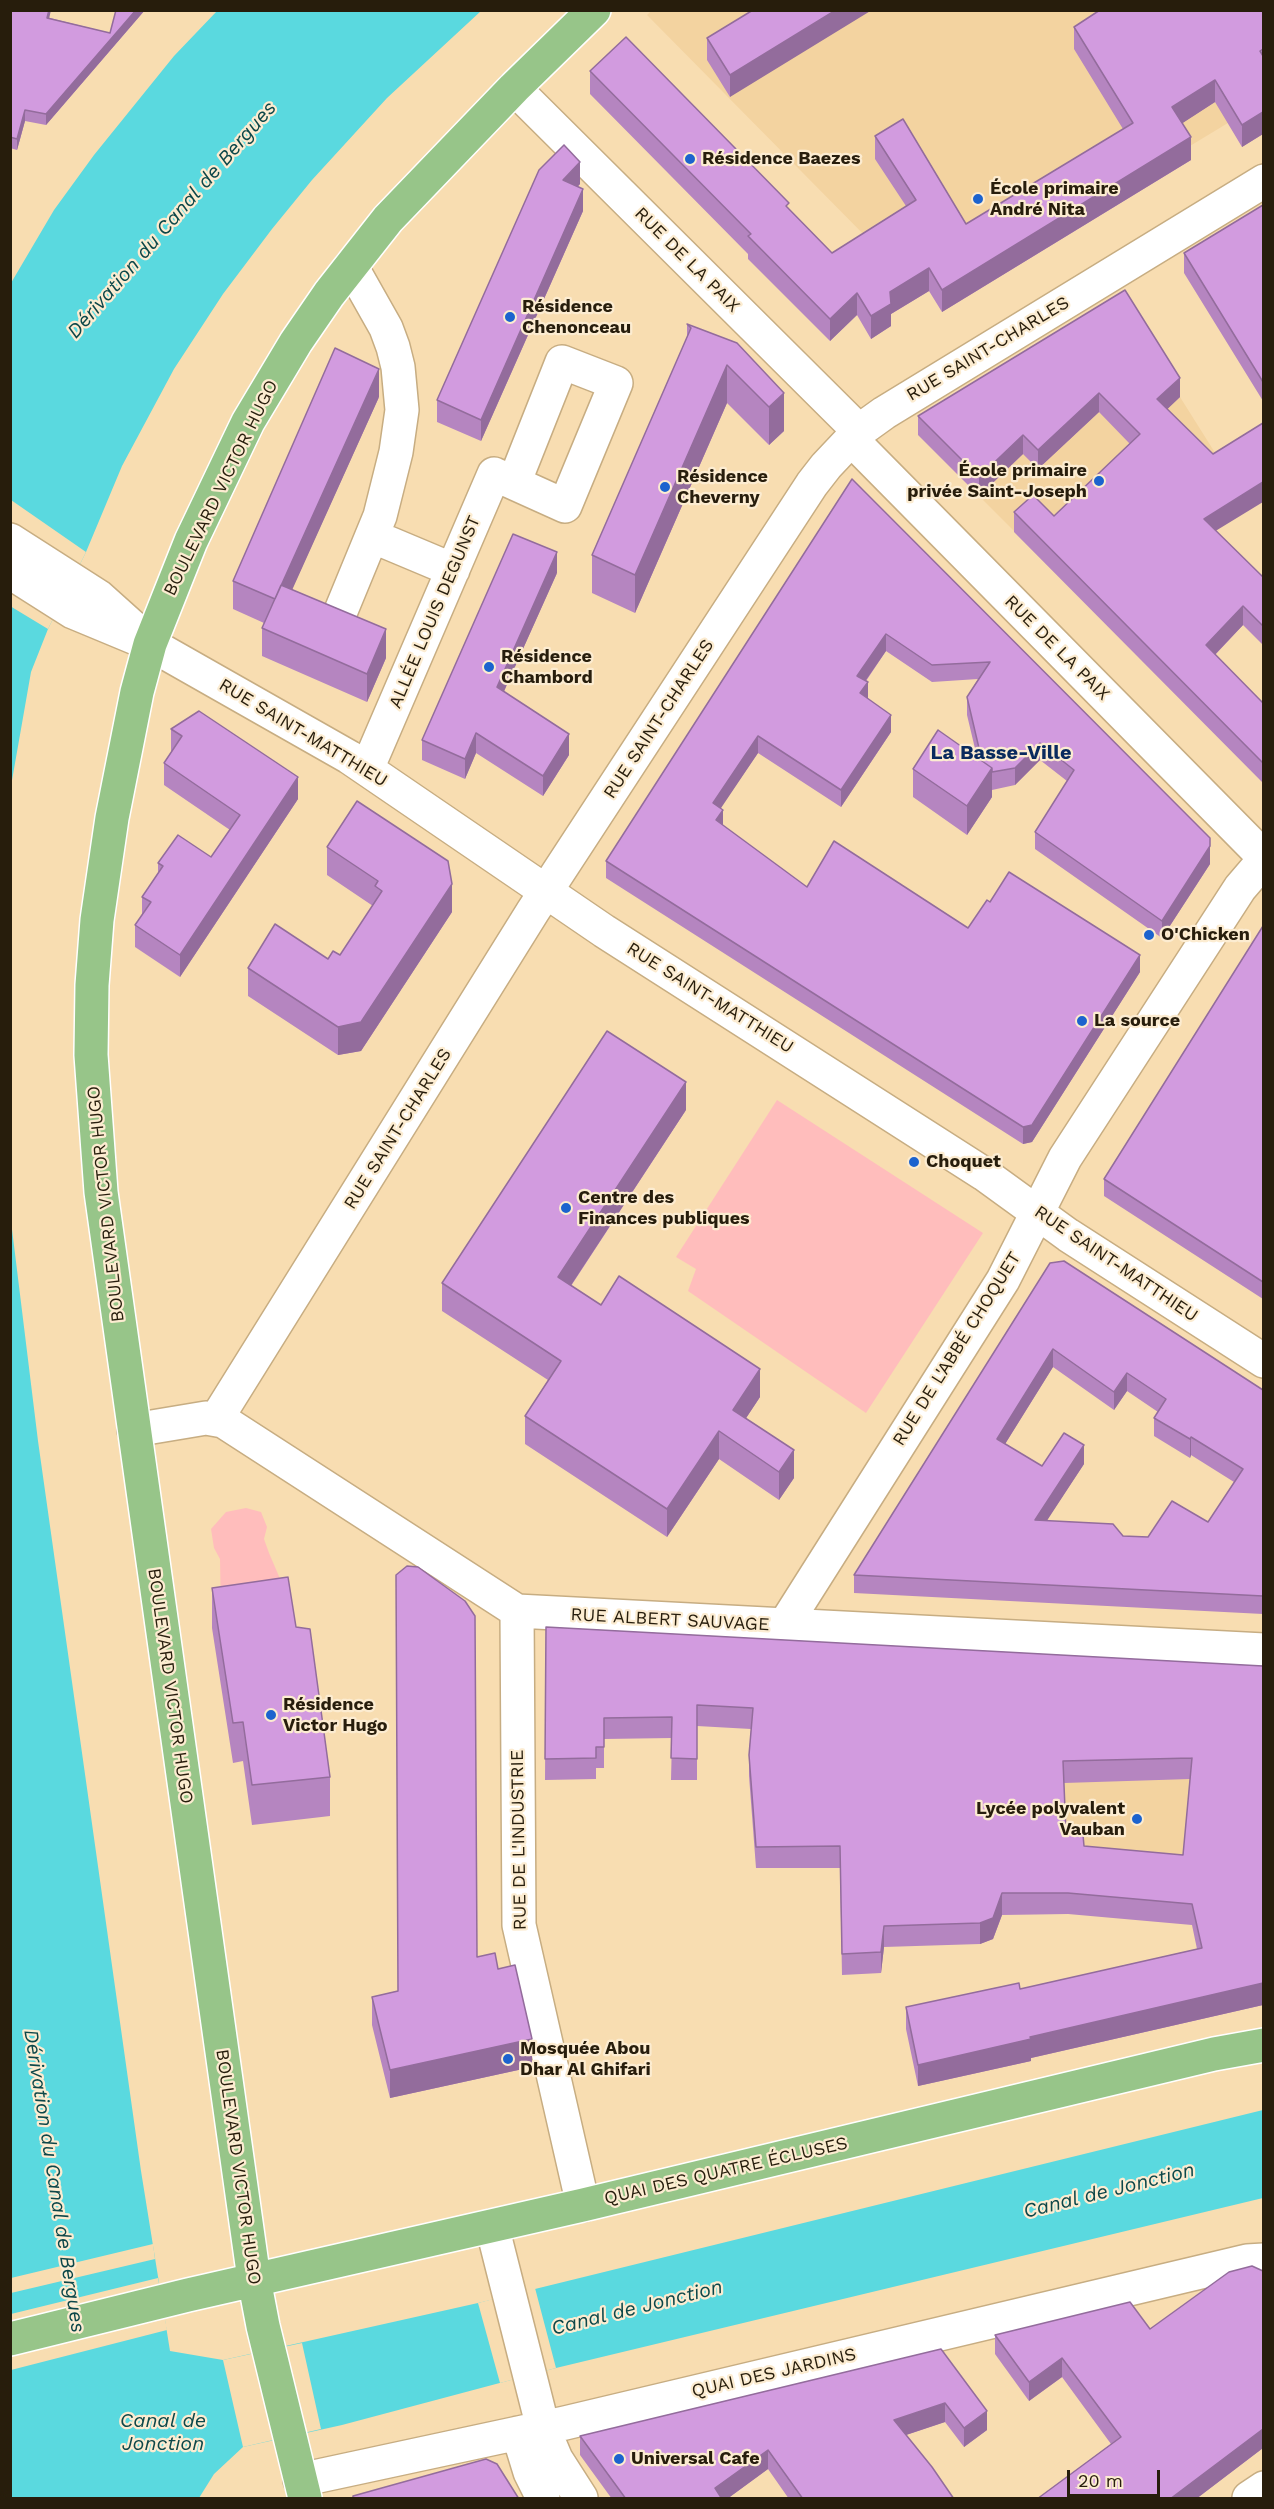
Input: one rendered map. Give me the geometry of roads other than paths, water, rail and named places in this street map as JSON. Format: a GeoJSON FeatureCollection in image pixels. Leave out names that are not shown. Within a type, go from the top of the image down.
{"type":"FeatureCollection","features":[{"type":"Feature","properties":{"kind":"main road","name":"BOULEVARD VICTOR HUGO"},"geometry":{"type":"LineString","coordinates":[[300,2479],[254,2279],[97,1157],[91,1055],[97,920],[106,852],[137,692],[150,644],[191,541],[248,422],[278,370],[351,266],[408,196],[594,10]]}},
{"type":"Feature","properties":{"kind":"main road"},"geometry":{"type":"LineString","coordinates":[[1214,2054],[1263,2030]]}},
{"type":"Feature","properties":{"kind":"main road","name":"QUAI DES QUATRE ÉCLUSES"},"geometry":{"type":"LineString","coordinates":[[10,2339],[254,2279],[583,2205],[1214,2054],[1263,2045]]}},
{"type":"Feature","properties":{"kind":"street","name":"RUE DE LA PAIX"},"geometry":{"type":"LineString","coordinates":[[514,88],[855,435],[1263,858]]}},
{"type":"Feature","properties":{"kind":"street","name":"RUE SAINT-CHARLES"},"geometry":{"type":"LineString","coordinates":[[218,1418],[546,892],[812,484],[855,435],[884,413],[1263,181]]}},
{"type":"Feature","properties":{"kind":"street"},"geometry":{"type":"LineString","coordinates":[[338,618],[372,536],[396,452],[402,410],[398,367],[390,338],[351,266]]}},
{"type":"Feature","properties":{"kind":"street","name":"ALLÉE LOUIS DEGUNST"},"geometry":{"type":"LineString","coordinates":[[367,769],[494,474],[514,483]]}},
{"type":"Feature","properties":{"kind":"street"},"geometry":{"type":"LineString","coordinates":[[372,536],[453,570]]}},
{"type":"Feature","properties":{"kind":"street"},"geometry":{"type":"LineString","coordinates":[[10,540],[95,609]]}},
{"type":"Feature","properties":{"kind":"street"},"geometry":{"type":"LineString","coordinates":[[10,572],[95,609]]}},
{"type":"Feature","properties":{"kind":"street","name":"RUE SAINT-MATTHIEU"},"geometry":{"type":"LineString","coordinates":[[95,609],[150,644],[367,769],[546,892],[962,1159],[1068,1235],[1263,1361]]}},
{"type":"Feature","properties":{"kind":"street","name":"RUE DE L'ABBÉ CHOQUET"},"geometry":{"type":"LineString","coordinates":[[784,1626],[1003,1280],[1057,1172],[1240,888],[1263,858]]}},
{"type":"Feature","properties":{"kind":"street"},"geometry":{"type":"LineString","coordinates":[[134,1430],[218,1418]]}},
{"type":"Feature","properties":{"kind":"street","name":"RUE ALBERT SAUVAGE"},"geometry":{"type":"LineString","coordinates":[[218,1418],[274,1452],[517,1611],[1263,1650]]}},
{"type":"Feature","properties":{"kind":"street","name":"RUE DE L'INDUSTRIE"},"geometry":{"type":"LineString","coordinates":[[517,1611],[519,1925],[583,2205]]}},
{"type":"Feature","properties":{"kind":"street"},"geometry":{"type":"LineString","coordinates":[[492,2226],[534,2393],[530,2430],[530,2472],[543,2499]]}},
{"type":"Feature","properties":{"kind":"street","name":"QUAI DES JARDINS"},"geometry":{"type":"LineString","coordinates":[[300,2479],[530,2430],[1255,2260]]}},
{"type":"Feature","properties":{"kind":"street"},"geometry":{"type":"LineString","coordinates":[[530,2430],[556,2459],[581,2499]]}},
{"type":"Feature","properties":{"kind":"street"},"geometry":{"type":"LineString","coordinates":[[1249,2499],[1263,2488]]}},
{"type":"Feature","properties":{"kind":"water","name":"Dérivation du Canal de Bergues"},"geometry":{"type":"Polygon","coordinates":[[[217,11],[481,11],[387,98],[312,180],[223,294],[174,369],[122,466],[86,552],[48,629],[31,672],[11,786],[11,283],[54,210],[94,155],[174,56],[217,11]]]}},
{"type":"Feature","properties":{"kind":"water"},"geometry":{"type":"Polygon","coordinates":[[[10,1213],[38,1441],[141,2171],[170,2351],[223,2360],[478,2303],[1263,2110],[1263,2198],[556,2368],[342,2425],[243,2447],[214,2474],[199,2498],[11,2498],[10,1213]]]}},
{"type":"Feature","properties":{"kind":"place","name":"Résidence Baezes"},"geometry":{"type":"Point","coordinates":[690,159]}},
{"type":"Feature","properties":{"kind":"place","name":"École primaire André Nita"},"geometry":{"type":"Point","coordinates":[978,199]}},
{"type":"Feature","properties":{"kind":"place","name":"Résidence Chenonceau"},"geometry":{"type":"Point","coordinates":[510,317]}},
{"type":"Feature","properties":{"kind":"place","name":"École primaire privée Saint-Joseph"},"geometry":{"type":"Point","coordinates":[1099,481]}},
{"type":"Feature","properties":{"kind":"place","name":"Résidence Cheverny"},"geometry":{"type":"Point","coordinates":[665,487]}},
{"type":"Feature","properties":{"kind":"place","name":"Résidence Chambord"},"geometry":{"type":"Point","coordinates":[489,667]}},
{"type":"Feature","properties":{"kind":"place","name":"O'Chicken"},"geometry":{"type":"Point","coordinates":[1149,935]}},
{"type":"Feature","properties":{"kind":"place","name":"La source"},"geometry":{"type":"Point","coordinates":[1082,1021]}},
{"type":"Feature","properties":{"kind":"place","name":"Choquet"},"geometry":{"type":"Point","coordinates":[914,1162]}},
{"type":"Feature","properties":{"kind":"place","name":"Centre des Finances publiques"},"geometry":{"type":"Point","coordinates":[566,1208]}},
{"type":"Feature","properties":{"kind":"place","name":"Résidence Victor Hugo"},"geometry":{"type":"Point","coordinates":[271,1715]}},
{"type":"Feature","properties":{"kind":"place","name":"Lycée polyvalent Vauban"},"geometry":{"type":"Point","coordinates":[1137,1819]}},
{"type":"Feature","properties":{"kind":"place","name":"Mosquée Abou Dhar Al Ghifari"},"geometry":{"type":"Point","coordinates":[508,2059]}},
{"type":"Feature","properties":{"kind":"place","name":"Universal Cafe"},"geometry":{"type":"Point","coordinates":[619,2459]}},
{"type":"Feature","properties":{"kind":"district","name":"La Basse-Ville"},"geometry":{"type":"Point","coordinates":[1001,753]}},
{"type":"Feature","properties":{"kind":"water label","name":"Canal de Jonction"},"geometry":{"type":"Point","coordinates":[1109,2191]}},
{"type":"Feature","properties":{"kind":"water label","name":"Canal de Jonction"},"geometry":{"type":"Point","coordinates":[637,2308]}},
{"type":"Feature","properties":{"kind":"water label","name":"Canal de Jonction"},"geometry":{"type":"Point","coordinates":[163,2432]}}]}
